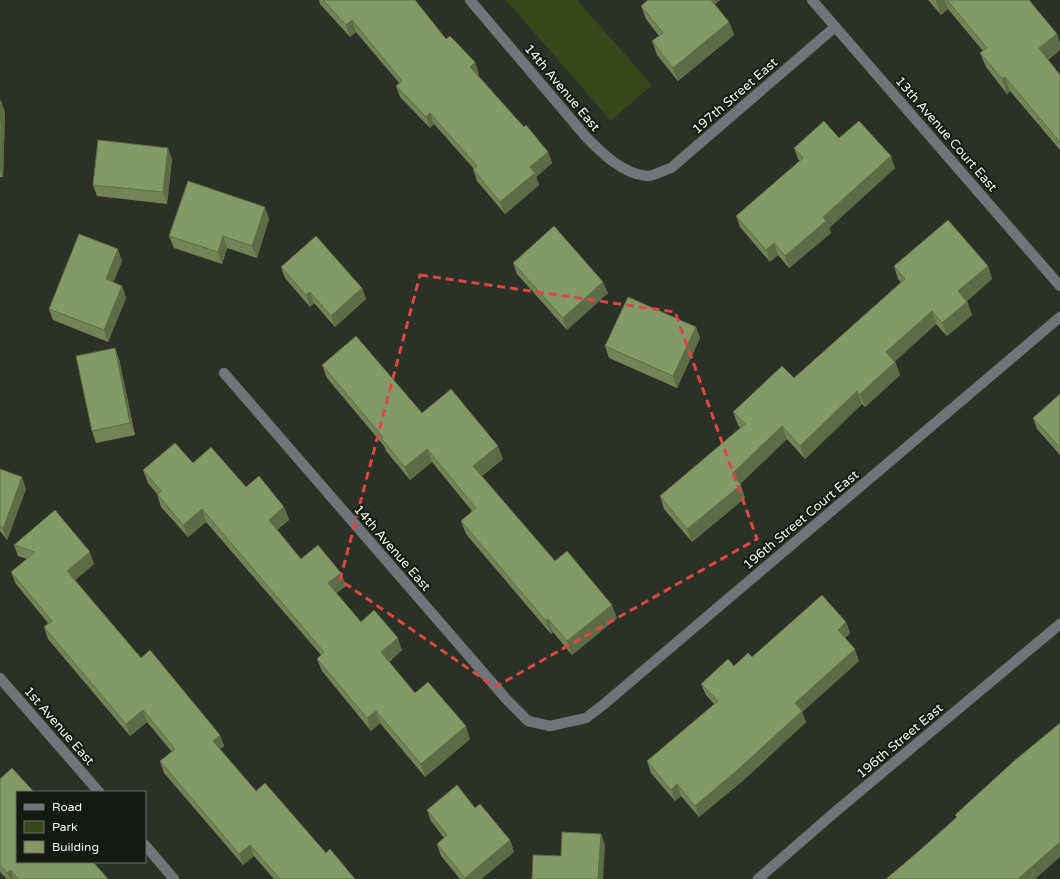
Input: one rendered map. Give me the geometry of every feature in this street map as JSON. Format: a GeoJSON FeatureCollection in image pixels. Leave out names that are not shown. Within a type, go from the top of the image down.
{"type":"FeatureCollection","features":[{"type":"Feature","properties":{"kind":"street","name":"14th Avenue East"},"geometry":{"type":"LineString","coordinates":[[470,0],[587,138],[607,158],[629,171],[648,176]]}},
{"type":"Feature","properties":{"kind":"street","name":"13th Avenue Court East"},"geometry":{"type":"LineString","coordinates":[[812,0],[1060,286]]}},
{"type":"Feature","properties":{"kind":"street","name":"197th Street East"},"geometry":{"type":"LineString","coordinates":[[648,176],[671,168],[835,27]]}},
{"type":"Feature","properties":{"kind":"street","name":"196th Street Court East"},"geometry":{"type":"LineString","coordinates":[[550,726],[586,718],[603,705],[1060,317]]}},
{"type":"Feature","properties":{"kind":"street","name":"14th Avenue East"},"geometry":{"type":"LineString","coordinates":[[224,373],[507,700],[528,721],[550,726]]}},
{"type":"Feature","properties":{"kind":"street","name":"196th Street East"},"geometry":{"type":"LineString","coordinates":[[758,879],[835,812],[1060,624]]}},
{"type":"Feature","properties":{"kind":"street","name":"1st Avenue East"},"geometry":{"type":"LineString","coordinates":[[0,678],[98,791]]}},
{"type":"Feature","properties":{"kind":"street"},"geometry":{"type":"LineString","coordinates":[[146,847],[174,879]]}},
{"type":"Feature","properties":{"kind":"highlighted area"},"geometry":{"type":"Polygon","coordinates":[[[420,275],[675,312],[757,539],[495,687],[340,580],[420,275]]]}},
{"type":"Feature","properties":{"kind":"green space"},"geometry":{"type":"Polygon","coordinates":[[[506,0],[577,0],[652,85],[611,121],[506,0]]]}},
{"type":"Feature","properties":{"kind":"building"},"geometry":{"type":"Polygon","coordinates":[[[323,0],[415,0],[446,39],[450,36],[475,62],[470,67],[524,127],[526,125],[548,152],[530,167],[535,173],[500,202],[473,169],[477,166],[430,113],[426,117],[396,86],[402,81],[352,20],[346,25],[323,0]]]}},
{"type":"Feature","properties":{"kind":"building"},"geometry":{"type":"Polygon","coordinates":[[[648,0],[711,0],[729,22],[673,68],[652,41],[663,33],[641,6],[648,0]]]}},
{"type":"Feature","properties":{"kind":"building"},"geometry":{"type":"Polygon","coordinates":[[[947,0],[1029,0],[1057,34],[1039,48],[1060,75],[1060,142],[1005,77],[1002,79],[980,53],[987,48],[947,0]]]}},
{"type":"Feature","properties":{"kind":"building"},"geometry":{"type":"Polygon","coordinates":[[[0,101],[1,101],[0,123],[0,101]]]}},
{"type":"Feature","properties":{"kind":"building"},"geometry":{"type":"Polygon","coordinates":[[[824,121],[839,138],[859,121],[891,156],[823,217],[826,221],[785,256],[774,243],[766,250],[736,216],[803,158],[794,148],[824,121]]]}},
{"type":"Feature","properties":{"kind":"building"},"geometry":{"type":"Polygon","coordinates":[[[98,140],[168,148],[163,192],[93,185],[98,140]]]}},
{"type":"Feature","properties":{"kind":"building"},"geometry":{"type":"Polygon","coordinates":[[[188,181],[265,207],[252,246],[223,236],[218,252],[169,236],[188,181]]]}},
{"type":"Feature","properties":{"kind":"building"},"geometry":{"type":"Polygon","coordinates":[[[948,220],[988,266],[958,291],[967,302],[942,323],[932,311],[886,352],[895,362],[860,394],[857,391],[800,446],[782,426],[732,474],[741,485],[687,529],[660,496],[745,424],[733,412],[782,366],[794,378],[905,279],[894,266],[948,220]]]}},
{"type":"Feature","properties":{"kind":"building"},"geometry":{"type":"Polygon","coordinates":[[[554,226],[603,282],[563,318],[513,263],[554,226]]]}},
{"type":"Feature","properties":{"kind":"building"},"geometry":{"type":"Polygon","coordinates":[[[79,234],[118,249],[106,279],[122,286],[104,330],[49,309],[79,234]]]}},
{"type":"Feature","properties":{"kind":"building"},"geometry":{"type":"Polygon","coordinates":[[[316,236],[362,288],[331,316],[310,292],[306,295],[281,267],[316,236]]]}},
{"type":"Feature","properties":{"kind":"building"},"geometry":{"type":"Polygon","coordinates":[[[628,297],[696,327],[673,376],[605,346],[628,297]]]}},
{"type":"Feature","properties":{"kind":"building"},"geometry":{"type":"Polygon","coordinates":[[[356,336],[422,413],[451,389],[498,446],[473,466],[555,561],[567,551],[612,605],[567,641],[548,619],[546,621],[461,521],[476,508],[427,449],[405,467],[381,438],[383,437],[322,365],[356,336]]]}},
{"type":"Feature","properties":{"kind":"building"},"geometry":{"type":"Polygon","coordinates":[[[115,348],[130,423],[92,431],[76,356],[115,348]]]}},
{"type":"Feature","properties":{"kind":"building"},"geometry":{"type":"Polygon","coordinates":[[[1060,394],[1060,448],[1033,418],[1060,394]]]}},
{"type":"Feature","properties":{"kind":"building"},"geometry":{"type":"Polygon","coordinates":[[[175,443],[193,463],[211,447],[246,487],[259,476],[284,507],[269,520],[301,559],[318,545],[341,573],[328,583],[361,622],[374,610],[398,638],[381,652],[415,693],[428,682],[466,726],[421,764],[376,711],[367,718],[317,659],[324,652],[202,509],[183,525],[157,494],[161,491],[143,470],[175,443]]]}},
{"type":"Feature","properties":{"kind":"building"},"geometry":{"type":"Polygon","coordinates":[[[0,469],[22,477],[3,529],[0,525],[0,469]]]}},
{"type":"Feature","properties":{"kind":"building"},"geometry":{"type":"Polygon","coordinates":[[[55,510],[90,552],[67,571],[141,658],[150,650],[220,735],[213,741],[256,791],[265,783],[326,853],[330,849],[355,879],[280,879],[250,845],[239,854],[160,761],[175,749],[143,710],[126,724],[44,627],[52,621],[11,572],[35,552],[14,545],[55,510]]]}},
{"type":"Feature","properties":{"kind":"building"},"geometry":{"type":"Polygon","coordinates":[[[822,595],[846,622],[838,630],[855,649],[795,703],[802,711],[742,766],[695,806],[677,784],[671,790],[647,761],[718,701],[701,684],[728,659],[734,666],[748,653],[752,657],[822,595]]]}},
{"type":"Feature","properties":{"kind":"building"},"geometry":{"type":"Polygon","coordinates":[[[1060,723],[1060,842],[1018,879],[886,879],[957,817],[955,815],[1014,761],[1060,723]]]}},
{"type":"Feature","properties":{"kind":"building"},"geometry":{"type":"Polygon","coordinates":[[[12,768],[33,791],[16,791],[16,863],[94,863],[108,879],[18,879],[11,870],[7,873],[0,865],[0,779],[12,768]]]}},
{"type":"Feature","properties":{"kind":"building"},"geometry":{"type":"Polygon","coordinates":[[[457,785],[475,808],[480,804],[510,840],[465,878],[437,844],[447,835],[427,810],[457,785]]]}},
{"type":"Feature","properties":{"kind":"building"},"geometry":{"type":"Polygon","coordinates":[[[562,832],[601,834],[598,879],[532,879],[533,855],[561,856],[562,832]]]}}]}
